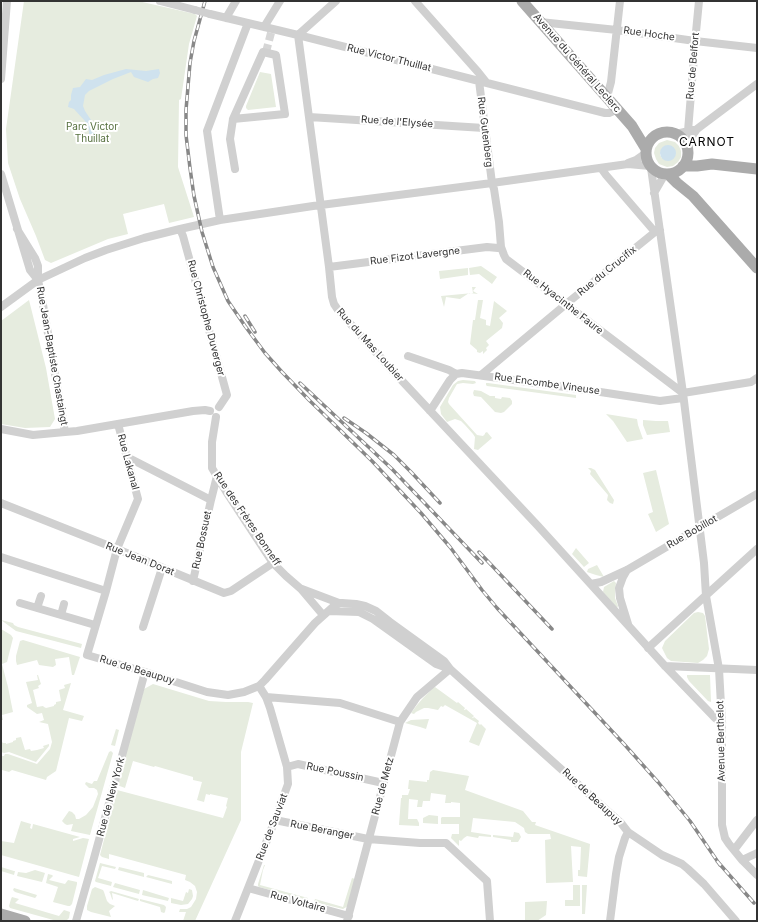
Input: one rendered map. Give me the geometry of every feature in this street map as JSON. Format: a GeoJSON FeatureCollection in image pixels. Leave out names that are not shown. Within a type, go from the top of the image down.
{"type":"FeatureCollection","features":[{"type":"Feature","properties":{"kind":"main road","name":"Avenue du Général Leclerc"},"geometry":{"type":"LineString","coordinates":[[522,1],[618,109],[632,126],[646,151]]}},
{"type":"Feature","properties":{"kind":"main road","name":"Avenue du Général Leclerc"},"geometry":{"type":"LineString","coordinates":[[632,126],[655,135]]}},
{"type":"Feature","properties":{"kind":"main road"},"geometry":{"type":"LineString","coordinates":[[712,164],[697,159],[687,149],[682,139],[676,134],[662,132],[655,135],[648,143],[646,151],[647,160],[651,167],[658,172],[666,174],[693,196],[757,268]]}},
{"type":"Feature","properties":{"kind":"main road"},"geometry":{"type":"LineString","coordinates":[[666,174],[675,172],[682,167],[686,161],[687,149]]}},
{"type":"Feature","properties":{"kind":"main road"},"geometry":{"type":"LineString","coordinates":[[682,167],[712,164],[757,168]]}},
{"type":"Feature","properties":{"kind":"main road"},"geometry":{"type":"LineString","coordinates":[[682,167],[684,179],[693,196]]}},
{"type":"Feature","properties":{"kind":"main road"},"geometry":{"type":"LineString","coordinates":[[1,914],[25,921]]}},
{"type":"Feature","properties":{"kind":"street"},"geometry":{"type":"LineString","coordinates":[[1,79],[7,1]]}},
{"type":"Feature","properties":{"kind":"street","name":"Rue Victor Thuillat"},"geometry":{"type":"LineString","coordinates":[[160,1],[184,4],[195,10],[210,14],[605,112],[618,109]]}},
{"type":"Feature","properties":{"kind":"street"},"geometry":{"type":"LineString","coordinates":[[226,18],[236,1]]}},
{"type":"Feature","properties":{"kind":"street"},"geometry":{"type":"LineString","coordinates":[[264,27],[280,1]]}},
{"type":"Feature","properties":{"kind":"street"},"geometry":{"type":"LineString","coordinates":[[298,35],[336,1]]}},
{"type":"Feature","properties":{"kind":"street"},"geometry":{"type":"LineString","coordinates":[[415,1],[478,72],[482,81]]}},
{"type":"Feature","properties":{"kind":"street"},"geometry":{"type":"LineString","coordinates":[[607,97],[611,82],[620,1]]}},
{"type":"Feature","properties":{"kind":"street","name":"Rue de Belfort"},"geometry":{"type":"LineString","coordinates":[[688,131],[699,1]]}},
{"type":"Feature","properties":{"kind":"street","name":"Rue Hoche"},"geometry":{"type":"LineString","coordinates":[[540,22],[617,30],[757,48]]}},
{"type":"Feature","properties":{"kind":"street"},"geometry":{"type":"LineString","coordinates":[[220,220],[210,160],[207,131],[248,23]]}},
{"type":"Feature","properties":{"kind":"street","name":"Rue du Mas Loubier"},"geometry":{"type":"LineString","coordinates":[[298,35],[334,304],[390,368],[592,584],[648,648],[715,718],[722,723]]}},
{"type":"Feature","properties":{"kind":"street"},"geometry":{"type":"LineString","coordinates":[[234,119],[285,114],[276,55],[263,52],[234,119],[230,139],[235,169]]}},
{"type":"Feature","properties":{"kind":"street","name":"Rue Gutenberg"},"geometry":{"type":"LineString","coordinates":[[482,81],[484,128],[492,183]]}},
{"type":"Feature","properties":{"kind":"street"},"geometry":{"type":"LineString","coordinates":[[676,134],[697,129],[757,84]]}},
{"type":"Feature","properties":{"kind":"street","name":"Rue de l'Elysée"},"geometry":{"type":"LineString","coordinates":[[309,117],[484,128]]}},
{"type":"Feature","properties":{"kind":"street"},"geometry":{"type":"LineString","coordinates":[[687,149],[697,129]]}},
{"type":"Feature","properties":{"kind":"street"},"geometry":{"type":"LineString","coordinates":[[628,164],[636,160],[646,151]]}},
{"type":"Feature","properties":{"kind":"street"},"geometry":{"type":"LineString","coordinates":[[1,307],[38,280],[85,258],[106,250],[180,228],[220,220],[320,205],[628,164],[651,167]]}},
{"type":"Feature","properties":{"kind":"street","name":"Avenue Berthelot"},"geometry":{"type":"LineString","coordinates":[[651,167],[657,231],[683,396],[704,563],[706,596],[719,669],[722,723],[722,825],[725,838],[742,860],[757,875]]}},
{"type":"Feature","properties":{"kind":"street"},"geometry":{"type":"LineString","coordinates":[[602,168],[606,176],[657,231]]}},
{"type":"Feature","properties":{"kind":"street","name":"Rue Jean-Baptiste Chastaingt"},"geometry":{"type":"LineString","coordinates":[[1,174],[17,228],[35,258],[38,266],[38,280],[65,432]]}},
{"type":"Feature","properties":{"kind":"street"},"geometry":{"type":"LineString","coordinates":[[654,193],[666,174]]}},
{"type":"Feature","properties":{"kind":"street","name":"Rue Hyacinthe Faure"},"geometry":{"type":"LineString","coordinates":[[492,183],[499,222],[501,247],[506,259],[683,396]]}},
{"type":"Feature","properties":{"kind":"street","name":"Rue Christophe Duverger"},"geometry":{"type":"LineString","coordinates":[[180,228],[227,395],[219,407],[215,406],[211,409],[213,414]]}},
{"type":"Feature","properties":{"kind":"street","name":"Rue du Crucifix"},"geometry":{"type":"LineString","coordinates":[[482,375],[566,304],[657,231]]}},
{"type":"Feature","properties":{"kind":"street","name":"Rue Fizot Lavergne"},"geometry":{"type":"LineString","coordinates":[[329,268],[487,246],[498,248],[501,247]]}},
{"type":"Feature","properties":{"kind":"street"},"geometry":{"type":"LineString","coordinates":[[408,356],[450,370],[456,374],[450,380],[430,411]]}},
{"type":"Feature","properties":{"kind":"street","name":"Rue Encombe Vineuse"},"geometry":{"type":"LineString","coordinates":[[456,374],[462,373],[482,375],[660,401],[751,382],[757,378]]}},
{"type":"Feature","properties":{"kind":"street"},"geometry":{"type":"LineString","coordinates":[[1,429],[33,435],[77,431],[193,411],[205,410],[213,414]]}},
{"type":"Feature","properties":{"kind":"street","name":"Rue des Frères Bonneff"},"geometry":{"type":"LineString","coordinates":[[213,414],[212,468],[273,563],[326,613]]}},
{"type":"Feature","properties":{"kind":"street","name":"Rue Lakanal"},"geometry":{"type":"LineString","coordinates":[[106,591],[117,549],[138,499],[118,424]]}},
{"type":"Feature","properties":{"kind":"street"},"geometry":{"type":"LineString","coordinates":[[127,457],[211,500]]}},
{"type":"Feature","properties":{"kind":"street","name":"Rue Bossuet"},"geometry":{"type":"LineString","coordinates":[[193,581],[217,476]]}},
{"type":"Feature","properties":{"kind":"street","name":"Rue Bossuet"},"geometry":{"type":"LineString","coordinates":[[211,500],[219,495],[227,493]]}},
{"type":"Feature","properties":{"kind":"street","name":"Rue Bobillot"},"geometry":{"type":"LineString","coordinates":[[592,584],[601,582],[627,570],[757,494]]}},
{"type":"Feature","properties":{"kind":"street","name":"Rue Jean Dorat"},"geometry":{"type":"LineString","coordinates":[[1,504],[117,549],[224,593],[231,591],[273,563]]}},
{"type":"Feature","properties":{"kind":"street"},"geometry":{"type":"LineString","coordinates":[[648,648],[757,550]]}},
{"type":"Feature","properties":{"kind":"street"},"geometry":{"type":"LineString","coordinates":[[1,557],[106,591]]}},
{"type":"Feature","properties":{"kind":"street"},"geometry":{"type":"LineString","coordinates":[[143,627],[162,568]]}},
{"type":"Feature","properties":{"kind":"street"},"geometry":{"type":"LineString","coordinates":[[627,570],[619,588],[620,598],[629,627]]}},
{"type":"Feature","properties":{"kind":"street","name":"Rue des Frères Bonneff"},"geometry":{"type":"LineString","coordinates":[[301,588],[339,603]]}},
{"type":"Feature","properties":{"kind":"street","name":"Rue de Beaupuy"},"geometry":{"type":"LineString","coordinates":[[106,591],[86,655],[146,672],[207,692],[228,695],[244,692],[259,686],[266,680],[315,623],[339,603],[356,604],[376,611],[444,661],[450,669],[621,823],[628,832],[662,855],[682,864],[688,869],[704,884],[736,921]]}},
{"type":"Feature","properties":{"kind":"street"},"geometry":{"type":"LineString","coordinates":[[37,608],[41,596]]}},
{"type":"Feature","properties":{"kind":"street"},"geometry":{"type":"LineString","coordinates":[[326,598],[330,606],[326,613]]}},
{"type":"Feature","properties":{"kind":"street"},"geometry":{"type":"LineString","coordinates":[[20,603],[95,625]]}},
{"type":"Feature","properties":{"kind":"street"},"geometry":{"type":"LineString","coordinates":[[62,615],[64,604]]}},
{"type":"Feature","properties":{"kind":"street","name":"Rue de Beaupuy"},"geometry":{"type":"LineString","coordinates":[[326,613],[359,612],[373,619],[436,664],[450,669]]}},
{"type":"Feature","properties":{"kind":"street"},"geometry":{"type":"LineString","coordinates":[[665,666],[757,670]]}},
{"type":"Feature","properties":{"kind":"street","name":"Rue de Metz"},"geometry":{"type":"LineString","coordinates":[[348,918],[400,722],[417,697],[450,669]]}},
{"type":"Feature","properties":{"kind":"street","name":"Rue de New York"},"geometry":{"type":"LineString","coordinates":[[76,921],[146,672]]}},
{"type":"Feature","properties":{"kind":"street","name":"Rue de Sauviat"},"geometry":{"type":"LineString","coordinates":[[236,921],[288,784],[287,767],[270,708],[266,697],[259,686]]}},
{"type":"Feature","properties":{"kind":"street"},"geometry":{"type":"LineString","coordinates":[[266,697],[340,703],[400,722]]}},
{"type":"Feature","properties":{"kind":"street","name":"Rue Poussin"},"geometry":{"type":"LineString","coordinates":[[287,767],[298,764],[383,783]]}},
{"type":"Feature","properties":{"kind":"street","name":"Rue Beranger"},"geometry":{"type":"LineString","coordinates":[[275,820],[368,839],[399,840],[420,843],[446,843],[487,881],[490,921]]}},
{"type":"Feature","properties":{"kind":"street"},"geometry":{"type":"LineString","coordinates":[[734,850],[757,820]]}},
{"type":"Feature","properties":{"kind":"street"},"geometry":{"type":"LineString","coordinates":[[610,921],[619,857],[628,832]]}},
{"type":"Feature","properties":{"kind":"street"},"geometry":{"type":"LineString","coordinates":[[742,860],[757,853]]}},
{"type":"Feature","properties":{"kind":"street","name":"Rue Voltaire"},"geometry":{"type":"LineString","coordinates":[[248,888],[348,918]]}},
{"type":"Feature","properties":{"kind":"green space","name":"Parc Victor Thuillat"},"geometry":{"type":"Polygon","coordinates":[[[24,1],[138,1],[195,14],[197,16],[189,44],[181,99],[179,100],[178,167],[194,217],[169,223],[164,204],[123,214],[128,234],[108,239],[51,263],[45,260],[20,199],[8,163],[6,129],[24,1]]]}},
{"type":"Feature","properties":{"kind":"green space"},"geometry":{"type":"Polygon","coordinates":[[[260,72],[271,74],[276,107],[248,110],[246,106],[260,72]]]}},
{"type":"Feature","properties":{"kind":"green space"},"geometry":{"type":"Polygon","coordinates":[[[667,140],[675,142],[679,146],[681,157],[673,166],[667,167],[659,164],[654,153],[655,148],[659,143],[667,140]],[[671,146],[660,152],[660,155],[662,158],[674,149],[671,146]]]}},
{"type":"Feature","properties":{"kind":"green space"},"geometry":{"type":"Polygon","coordinates":[[[481,266],[497,277],[492,284],[479,274],[470,275],[469,268],[481,266]]]}},
{"type":"Feature","properties":{"kind":"green space"},"geometry":{"type":"Polygon","coordinates":[[[468,268],[468,275],[440,279],[439,271],[468,268]]]}},
{"type":"Feature","properties":{"kind":"green space"},"geometry":{"type":"Polygon","coordinates":[[[472,287],[476,287],[473,291],[478,294],[471,293],[473,293],[472,287]]]}},
{"type":"Feature","properties":{"kind":"green space"},"geometry":{"type":"Polygon","coordinates":[[[468,293],[460,299],[446,297],[444,307],[441,296],[468,293]]]}},
{"type":"Feature","properties":{"kind":"green space"},"geometry":{"type":"Polygon","coordinates":[[[29,300],[46,368],[55,419],[50,427],[25,428],[1,424],[1,321],[29,300]]]}},
{"type":"Feature","properties":{"kind":"green space"},"geometry":{"type":"Polygon","coordinates":[[[478,300],[483,300],[480,318],[486,320],[486,325],[490,326],[494,301],[507,311],[499,318],[503,323],[502,328],[486,341],[489,345],[483,354],[483,351],[480,353],[477,352],[477,350],[470,344],[473,320],[475,320],[478,300]]]}},
{"type":"Feature","properties":{"kind":"green space"},"geometry":{"type":"Polygon","coordinates":[[[458,381],[475,381],[476,383],[457,384],[448,402],[477,435],[483,436],[487,432],[492,438],[478,450],[474,449],[475,437],[461,421],[455,419],[447,422],[441,414],[440,407],[453,385],[458,381]]]}},
{"type":"Feature","properties":{"kind":"green space"},"geometry":{"type":"Polygon","coordinates":[[[486,383],[576,395],[576,398],[487,386],[486,383]]]}},
{"type":"Feature","properties":{"kind":"green space"},"geometry":{"type":"Polygon","coordinates":[[[474,390],[481,391],[490,396],[495,396],[495,398],[510,398],[512,404],[504,412],[495,412],[481,397],[474,396],[474,390]]]}},
{"type":"Feature","properties":{"kind":"green space"},"geometry":{"type":"Polygon","coordinates":[[[606,414],[637,419],[643,439],[627,442],[613,421],[606,414]]]}},
{"type":"Feature","properties":{"kind":"green space"},"geometry":{"type":"Polygon","coordinates":[[[643,420],[668,421],[670,432],[647,435],[643,425],[643,420]]]}},
{"type":"Feature","properties":{"kind":"green space"},"geometry":{"type":"Polygon","coordinates":[[[588,468],[595,470],[614,500],[613,504],[607,500],[608,495],[590,474],[591,471],[588,468]]]}},
{"type":"Feature","properties":{"kind":"green space"},"geometry":{"type":"Polygon","coordinates":[[[656,470],[669,524],[656,532],[648,514],[653,512],[643,473],[656,470]]]}},
{"type":"Feature","properties":{"kind":"green space"},"geometry":{"type":"Polygon","coordinates":[[[576,548],[589,563],[584,567],[572,554],[576,548]]]}},
{"type":"Feature","properties":{"kind":"green space"},"geometry":{"type":"Polygon","coordinates":[[[597,565],[604,577],[587,572],[588,569],[597,565]]]}},
{"type":"Feature","properties":{"kind":"green space"},"geometry":{"type":"Polygon","coordinates":[[[614,581],[616,583],[615,598],[618,606],[617,608],[603,592],[604,587],[614,581]]]}},
{"type":"Feature","properties":{"kind":"green space"},"geometry":{"type":"Polygon","coordinates":[[[694,613],[703,613],[705,616],[709,649],[707,656],[698,663],[671,661],[667,658],[662,648],[665,641],[694,613]]]}},
{"type":"Feature","properties":{"kind":"green space"},"geometry":{"type":"Polygon","coordinates":[[[1,620],[13,623],[18,627],[82,644],[81,648],[16,631],[1,620]]]}},
{"type":"Feature","properties":{"kind":"green space"},"geometry":{"type":"Polygon","coordinates":[[[1,629],[13,638],[7,662],[2,664],[13,712],[2,715],[3,720],[1,720],[1,629]]]}},
{"type":"Feature","properties":{"kind":"green space"},"geometry":{"type":"Polygon","coordinates":[[[23,640],[80,657],[74,675],[72,675],[69,657],[55,659],[56,665],[53,667],[39,665],[37,660],[17,665],[16,656],[20,641],[23,640]]]}},
{"type":"Feature","properties":{"kind":"green space"},"geometry":{"type":"Polygon","coordinates":[[[37,675],[41,684],[38,686],[39,688],[33,690],[37,707],[43,706],[46,708],[54,706],[56,702],[61,701],[59,690],[65,688],[64,685],[71,683],[63,710],[84,716],[82,721],[69,718],[56,771],[47,777],[46,780],[12,770],[9,772],[2,770],[1,772],[1,756],[4,756],[5,754],[37,764],[50,749],[52,742],[48,724],[39,722],[44,720],[42,713],[37,714],[27,707],[27,705],[32,703],[26,682],[38,680],[37,675]]]}},
{"type":"Feature","properties":{"kind":"green space"},"geometry":{"type":"Polygon","coordinates":[[[687,675],[710,675],[711,702],[708,701],[689,681],[687,675]]]}},
{"type":"Feature","properties":{"kind":"green space"},"geometry":{"type":"Polygon","coordinates":[[[153,684],[209,701],[253,703],[241,752],[241,820],[195,921],[183,921],[186,912],[179,912],[180,909],[187,909],[191,907],[196,899],[197,892],[195,886],[185,880],[186,875],[109,854],[109,859],[100,855],[117,790],[223,818],[227,807],[228,798],[206,794],[204,802],[197,800],[202,782],[193,780],[193,777],[133,761],[125,788],[117,785],[144,689],[153,684]]]}},
{"type":"Feature","properties":{"kind":"green space"},"geometry":{"type":"Polygon","coordinates":[[[435,687],[457,703],[458,702],[465,708],[464,710],[466,709],[474,716],[472,718],[474,717],[479,721],[478,723],[480,725],[481,724],[486,729],[479,746],[469,742],[477,723],[445,705],[443,707],[441,706],[438,710],[424,708],[414,714],[411,713],[424,697],[435,687]]]}},
{"type":"Feature","properties":{"kind":"green space"},"geometry":{"type":"Polygon","coordinates":[[[429,719],[426,729],[405,723],[411,720],[429,719]]]}},
{"type":"Feature","properties":{"kind":"green space"},"geometry":{"type":"Polygon","coordinates":[[[116,729],[119,730],[115,746],[111,745],[116,729]]]}},
{"type":"Feature","properties":{"kind":"green space"},"geometry":{"type":"Polygon","coordinates":[[[21,737],[25,750],[37,750],[44,748],[43,746],[49,744],[49,746],[36,762],[9,752],[1,752],[1,742],[6,744],[13,742],[16,738],[21,737]]]}},
{"type":"Feature","properties":{"kind":"green space"},"geometry":{"type":"Polygon","coordinates":[[[111,751],[113,753],[90,835],[71,831],[73,824],[67,825],[62,821],[69,811],[75,815],[76,819],[79,819],[86,815],[93,807],[98,794],[97,790],[94,788],[89,788],[85,784],[86,782],[92,784],[94,781],[97,781],[109,752],[111,751]]]}},
{"type":"Feature","properties":{"kind":"green space"},"geometry":{"type":"Polygon","coordinates":[[[433,770],[469,776],[465,790],[523,811],[532,822],[536,822],[535,825],[590,844],[587,877],[578,876],[578,870],[580,870],[581,847],[571,846],[573,882],[546,883],[545,840],[551,839],[550,834],[528,834],[525,832],[524,828],[515,822],[473,818],[471,832],[491,835],[491,837],[479,836],[478,838],[467,836],[461,841],[459,840],[459,846],[451,838],[452,834],[459,834],[459,824],[441,824],[442,817],[460,817],[460,803],[445,803],[446,795],[431,793],[430,801],[423,801],[422,807],[417,807],[418,800],[409,799],[408,819],[417,819],[419,826],[399,825],[401,798],[402,795],[408,795],[410,789],[408,789],[409,780],[427,782],[427,780],[429,780],[430,772],[433,770]]]}},
{"type":"Feature","properties":{"kind":"green space"},"geometry":{"type":"Polygon","coordinates":[[[429,815],[438,816],[438,824],[423,823],[423,818],[429,815]]]}},
{"type":"Feature","properties":{"kind":"green space"},"geometry":{"type":"Polygon","coordinates":[[[21,821],[31,824],[30,828],[32,829],[33,824],[80,837],[73,839],[73,841],[83,838],[89,839],[79,877],[1,855],[1,841],[14,843],[21,821]]]}},
{"type":"Feature","properties":{"kind":"green space"},"geometry":{"type":"Polygon","coordinates":[[[514,832],[519,833],[521,837],[518,842],[511,842],[511,840],[493,837],[493,835],[513,837],[514,832]]]}},
{"type":"Feature","properties":{"kind":"green space"},"geometry":{"type":"Polygon","coordinates":[[[100,863],[116,867],[115,869],[102,866],[98,878],[112,882],[111,886],[95,881],[100,863]]]}},
{"type":"Feature","properties":{"kind":"green space"},"geometry":{"type":"Polygon","coordinates":[[[264,865],[260,885],[308,898],[307,900],[259,887],[258,884],[264,865]]]}},
{"type":"Feature","properties":{"kind":"green space"},"geometry":{"type":"Polygon","coordinates":[[[1,867],[15,871],[14,875],[1,871],[1,867]]]}},
{"type":"Feature","properties":{"kind":"green space"},"geometry":{"type":"Polygon","coordinates":[[[119,867],[144,873],[144,877],[118,870],[119,867]]]}},
{"type":"Feature","properties":{"kind":"green space"},"geometry":{"type":"Polygon","coordinates":[[[35,870],[45,873],[42,882],[17,876],[18,872],[26,873],[35,870]]]}},
{"type":"Feature","properties":{"kind":"green space"},"geometry":{"type":"Polygon","coordinates":[[[48,874],[53,876],[49,880],[65,884],[68,880],[77,882],[72,904],[70,906],[53,902],[58,887],[46,883],[48,874]]]}},
{"type":"Feature","properties":{"kind":"green space"},"geometry":{"type":"Polygon","coordinates":[[[148,875],[172,881],[172,884],[146,877],[148,875]]]}},
{"type":"Feature","properties":{"kind":"green space"},"geometry":{"type":"Polygon","coordinates":[[[352,878],[355,879],[348,906],[343,909],[314,902],[315,899],[343,907],[352,878]]]}},
{"type":"Feature","properties":{"kind":"green space"},"geometry":{"type":"Polygon","coordinates":[[[115,883],[140,890],[139,894],[113,887],[115,883]]]}},
{"type":"Feature","properties":{"kind":"green space"},"geometry":{"type":"Polygon","coordinates":[[[573,885],[580,885],[580,906],[565,906],[565,900],[573,900],[573,885]]]}},
{"type":"Feature","properties":{"kind":"green space"},"geometry":{"type":"Polygon","coordinates":[[[582,885],[587,885],[585,914],[582,914],[582,885]]]}},
{"type":"Feature","properties":{"kind":"green space"},"geometry":{"type":"Polygon","coordinates":[[[95,887],[103,890],[107,901],[115,906],[109,911],[111,917],[87,910],[92,889],[95,887]]]}},
{"type":"Feature","properties":{"kind":"green space"},"geometry":{"type":"Polygon","coordinates":[[[14,888],[37,895],[35,898],[15,892],[13,890],[14,888]]]}},
{"type":"Feature","properties":{"kind":"green space"},"geometry":{"type":"Polygon","coordinates":[[[189,889],[192,890],[193,896],[188,904],[181,905],[171,903],[171,898],[183,901],[186,892],[188,893],[189,889]]]}},
{"type":"Feature","properties":{"kind":"green space"},"geometry":{"type":"Polygon","coordinates":[[[143,890],[169,898],[168,901],[142,895],[143,890]]]}},
{"type":"Feature","properties":{"kind":"green space"},"geometry":{"type":"Polygon","coordinates":[[[111,891],[139,899],[138,901],[112,893],[113,900],[109,892],[111,891]]]}},
{"type":"Feature","properties":{"kind":"green space"},"geometry":{"type":"Polygon","coordinates":[[[12,897],[19,899],[15,903],[59,916],[64,910],[70,912],[69,918],[66,921],[57,921],[10,908],[9,906],[12,897]]]}},
{"type":"Feature","properties":{"kind":"green space"},"geometry":{"type":"Polygon","coordinates":[[[140,899],[164,905],[166,907],[165,912],[161,912],[160,907],[140,901],[140,899]]]}},
{"type":"Feature","properties":{"kind":"green space"},"geometry":{"type":"Polygon","coordinates":[[[547,901],[546,915],[537,921],[525,921],[525,902],[547,901]]]}},
{"type":"Feature","properties":{"kind":"water"},"geometry":{"type":"Polygon","coordinates":[[[126,69],[146,71],[159,69],[160,73],[158,78],[148,82],[134,77],[131,72],[89,91],[85,95],[83,106],[93,123],[94,128],[96,143],[92,144],[90,141],[88,126],[85,121],[74,109],[68,107],[73,88],[80,87],[86,79],[92,80],[126,69]]]}},
{"type":"Feature","properties":{"kind":"water"},"geometry":{"type":"Polygon","coordinates":[[[668,145],[674,147],[676,153],[674,159],[668,161],[662,159],[660,153],[662,147],[668,145]]]}},
{"type":"Feature","properties":{"kind":"tunnel"},"geometry":{"type":"LineString","coordinates":[[266,52],[272,29]]}},
{"type":"Feature","properties":{"kind":"railway"},"geometry":{"type":"LineString","coordinates":[[205,1],[194,41],[190,63],[186,110],[186,135],[194,196],[202,232],[213,267],[228,301],[265,353],[309,400],[372,461],[421,513],[450,547],[497,608],[658,782],[690,821],[720,865]]}},
{"type":"Feature","properties":{"kind":"railway"},"geometry":{"type":"LineString","coordinates":[[245,316],[255,332]]}},
{"type":"Feature","properties":{"kind":"railway"},"geometry":{"type":"LineString","coordinates":[[300,383],[392,469],[482,563]]}},
{"type":"Feature","properties":{"kind":"railway"},"geometry":{"type":"LineString","coordinates":[[344,418],[394,455],[440,503]]}},
{"type":"Feature","properties":{"kind":"railway"},"geometry":{"type":"LineString","coordinates":[[479,552],[552,629]]}},
{"type":"Feature","properties":{"kind":"railway"},"geometry":{"type":"LineString","coordinates":[[717,861],[754,903]]}},
{"type":"Feature","properties":{"kind":"district","name":"CARNOT"},"geometry":{"type":"Point","coordinates":[707,142]}}]}
